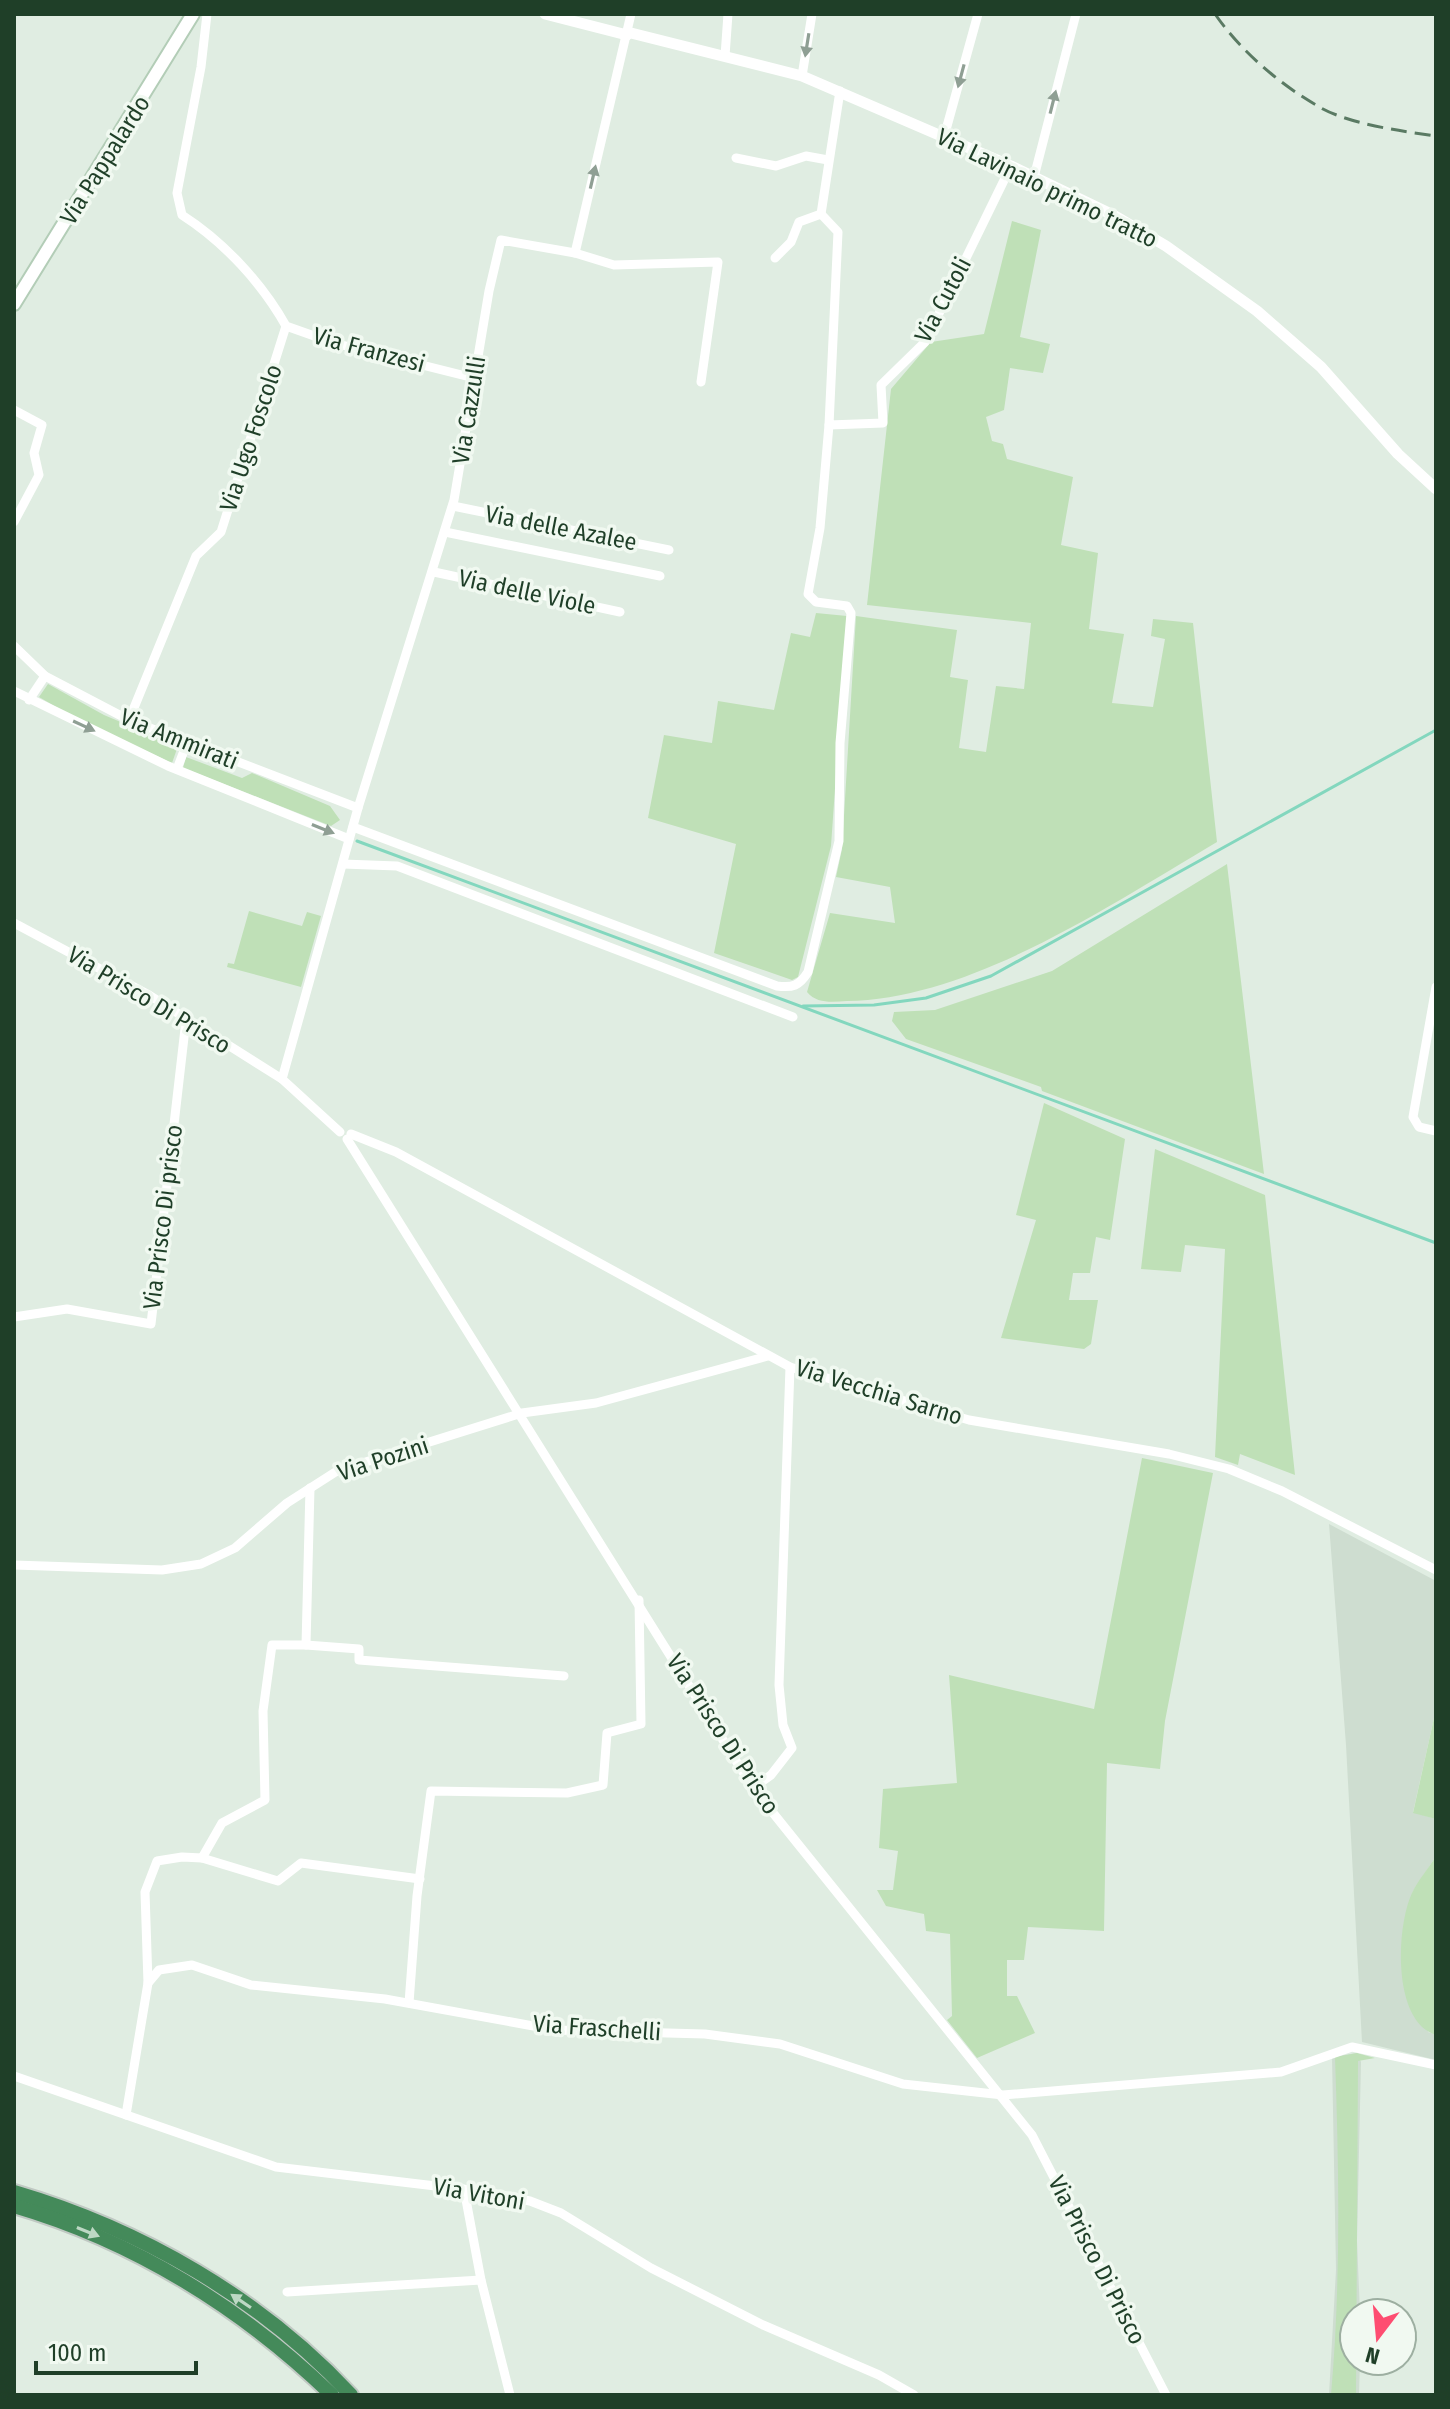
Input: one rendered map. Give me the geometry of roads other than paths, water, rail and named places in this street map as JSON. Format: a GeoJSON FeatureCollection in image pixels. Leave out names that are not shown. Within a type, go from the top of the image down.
{"type":"FeatureCollection","features":[{"type":"Feature","properties":{"kind":"highway"},"geometry":{"type":"LineString","coordinates":[[14,2192],[97,2221],[172,2257],[250,2307],[315,2369],[351,2395]]}},
{"type":"Feature","properties":{"kind":"highway"},"geometry":{"type":"LineString","coordinates":[[14,2206],[91,2233],[164,2269],[298,2354]]}},
{"type":"Feature","properties":{"kind":"highway"},"geometry":{"type":"LineString","coordinates":[[315,2369],[332,2395]]}},
{"type":"Feature","properties":{"kind":"main road","name":"Via Pappalardo"},"geometry":{"type":"LineString","coordinates":[[14,304],[193,14]]}},
{"type":"Feature","properties":{"kind":"street","name":"Via Franzesi"},"geometry":{"type":"LineString","coordinates":[[207,14],[201,67],[177,193],[182,215],[267,292],[286,326],[334,343],[474,378]]}},
{"type":"Feature","properties":{"kind":"street","name":"Via Lavinaio primo tratto"},"geometry":{"type":"LineString","coordinates":[[545,14],[578,18],[627,34],[802,76],[1011,166],[1115,216],[1166,246],[1257,311],[1321,367],[1398,454],[1436,489]]}},
{"type":"Feature","properties":{"kind":"street"},"geometry":{"type":"LineString","coordinates":[[631,14],[575,253],[614,265],[718,262],[701,382]]}},
{"type":"Feature","properties":{"kind":"street"},"geometry":{"type":"LineString","coordinates":[[725,56],[728,14]]}},
{"type":"Feature","properties":{"kind":"street"},"geometry":{"type":"LineString","coordinates":[[802,76],[812,14]]}},
{"type":"Feature","properties":{"kind":"street"},"geometry":{"type":"LineString","coordinates":[[944,137],[978,14]]}},
{"type":"Feature","properties":{"kind":"street"},"geometry":{"type":"LineString","coordinates":[[1034,177],[1076,14]]}},
{"type":"Feature","properties":{"kind":"street"},"geometry":{"type":"LineString","coordinates":[[821,214],[840,91]]}},
{"type":"Feature","properties":{"kind":"street"},"geometry":{"type":"LineString","coordinates":[[736,158],[776,166],[806,156],[828,160]]}},
{"type":"Feature","properties":{"kind":"street","name":"Via Cutoli"},"geometry":{"type":"LineString","coordinates":[[829,425],[883,423],[881,385],[925,342],[1011,166]]}},
{"type":"Feature","properties":{"kind":"street"},"geometry":{"type":"LineString","coordinates":[[775,258],[791,242],[799,222],[821,214]]}},
{"type":"Feature","properties":{"kind":"street"},"geometry":{"type":"LineString","coordinates":[[353,827],[749,976],[792,988],[808,972],[839,841],[840,743],[851,613],[847,606],[816,602],[808,594],[820,528],[829,425],[838,232],[821,214]]}},
{"type":"Feature","properties":{"kind":"street","name":"Via Cazzulli"},"geometry":{"type":"LineString","coordinates":[[282,1079],[358,808],[453,506],[501,240],[575,253]]}},
{"type":"Feature","properties":{"kind":"street","name":"Via Ugo Foscolo"},"geometry":{"type":"LineString","coordinates":[[129,720],[196,556],[221,532],[286,326]]}},
{"type":"Feature","properties":{"kind":"street"},"geometry":{"type":"LineString","coordinates":[[14,410],[42,425],[34,453],[39,475],[14,522]]}},
{"type":"Feature","properties":{"kind":"street","name":"Via delle Azalee"},"geometry":{"type":"LineString","coordinates":[[453,506],[669,550]]}},
{"type":"Feature","properties":{"kind":"street"},"geometry":{"type":"LineString","coordinates":[[445,532],[660,576]]}},
{"type":"Feature","properties":{"kind":"street","name":"Via delle Viole"},"geometry":{"type":"LineString","coordinates":[[434,572],[620,612]]}},
{"type":"Feature","properties":{"kind":"street","name":"Via Ammirati"},"geometry":{"type":"LineString","coordinates":[[14,646],[45,676],[129,720],[358,808]]}},
{"type":"Feature","properties":{"kind":"street"},"geometry":{"type":"LineString","coordinates":[[29,700],[45,676]]}},
{"type":"Feature","properties":{"kind":"street","name":"Via Ammirati"},"geometry":{"type":"LineString","coordinates":[[14,691],[177,769],[349,839]]}},
{"type":"Feature","properties":{"kind":"street"},"geometry":{"type":"LineString","coordinates":[[177,769],[187,743]]}},
{"type":"Feature","properties":{"kind":"street"},"geometry":{"type":"LineString","coordinates":[[343,864],[397,866],[793,1017]]}},
{"type":"Feature","properties":{"kind":"street","name":"Via Prisco Di Prisco"},"geometry":{"type":"LineString","coordinates":[[14,923],[149,995],[282,1079],[346,1135],[639,1600],[753,1788],[875,1943],[1003,2095],[1032,2135],[1166,2395]]}},
{"type":"Feature","properties":{"kind":"street"},"geometry":{"type":"LineString","coordinates":[[1436,987],[1413,1117],[1419,1127],[1436,1131]]}},
{"type":"Feature","properties":{"kind":"street","name":"Via Prisco Di prisco"},"geometry":{"type":"LineString","coordinates":[[14,1317],[67,1309],[151,1324],[186,1020]]}},
{"type":"Feature","properties":{"kind":"street","name":"Via Vecchia Sarno"},"geometry":{"type":"LineString","coordinates":[[346,1135],[396,1152],[790,1367],[969,1420],[1199,1462],[1282,1491],[1436,1570]]}},
{"type":"Feature","properties":{"kind":"street","name":"Via Pozini"},"geometry":{"type":"LineString","coordinates":[[14,1565],[162,1570],[201,1564],[235,1548],[310,1488],[337,1471],[522,1413],[596,1403],[768,1356]]}},
{"type":"Feature","properties":{"kind":"street"},"geometry":{"type":"LineString","coordinates":[[753,1788],[771,1775],[792,1748],[783,1725],[779,1685],[790,1367]]}},
{"type":"Feature","properties":{"kind":"street"},"geometry":{"type":"LineString","coordinates":[[306,1645],[310,1488]]}},
{"type":"Feature","properties":{"kind":"street"},"geometry":{"type":"LineString","coordinates":[[409,2003],[431,1791],[567,1793],[603,1785],[607,1733],[641,1724],[639,1600]]}},
{"type":"Feature","properties":{"kind":"street"},"geometry":{"type":"LineString","coordinates":[[202,1858],[222,1823],[265,1800],[263,1711],[272,1645],[359,1649],[359,1660],[564,1676]]}},
{"type":"Feature","properties":{"kind":"street"},"geometry":{"type":"LineString","coordinates":[[126,2115],[148,1983],[145,1892],[157,1861],[202,1858],[278,1881],[301,1863],[420,1879]]}},
{"type":"Feature","properties":{"kind":"street","name":"Via Fraschelli"},"geometry":{"type":"LineString","coordinates":[[148,1983],[159,1970],[192,1965],[251,1985],[409,2003],[555,2030],[705,2034],[780,2044],[903,2084],[1003,2095],[1281,2072],[1352,2047],[1436,2065]]}},
{"type":"Feature","properties":{"kind":"street","name":"Via Vitoni"},"geometry":{"type":"LineString","coordinates":[[14,2076],[276,2167],[464,2189],[530,2201],[561,2213],[651,2268],[749,2318],[879,2375],[914,2395]]}},
{"type":"Feature","properties":{"kind":"street"},"geometry":{"type":"LineString","coordinates":[[464,2189],[481,2280],[510,2395]]}},
{"type":"Feature","properties":{"kind":"street"},"geometry":{"type":"LineString","coordinates":[[287,2292],[481,2280]]}},
{"type":"Feature","properties":{"kind":"waterway"},"geometry":{"type":"LineString","coordinates":[[803,1006],[874,1005],[926,998],[991,976],[1436,730]]}},
{"type":"Feature","properties":{"kind":"waterway"},"geometry":{"type":"LineString","coordinates":[[357,841],[1436,1243]]}},
{"type":"Feature","properties":{"kind":"railway"},"geometry":{"type":"LineString","coordinates":[[1215,14],[1261,65],[1288,87],[1328,112],[1358,122],[1436,136]]}}]}
